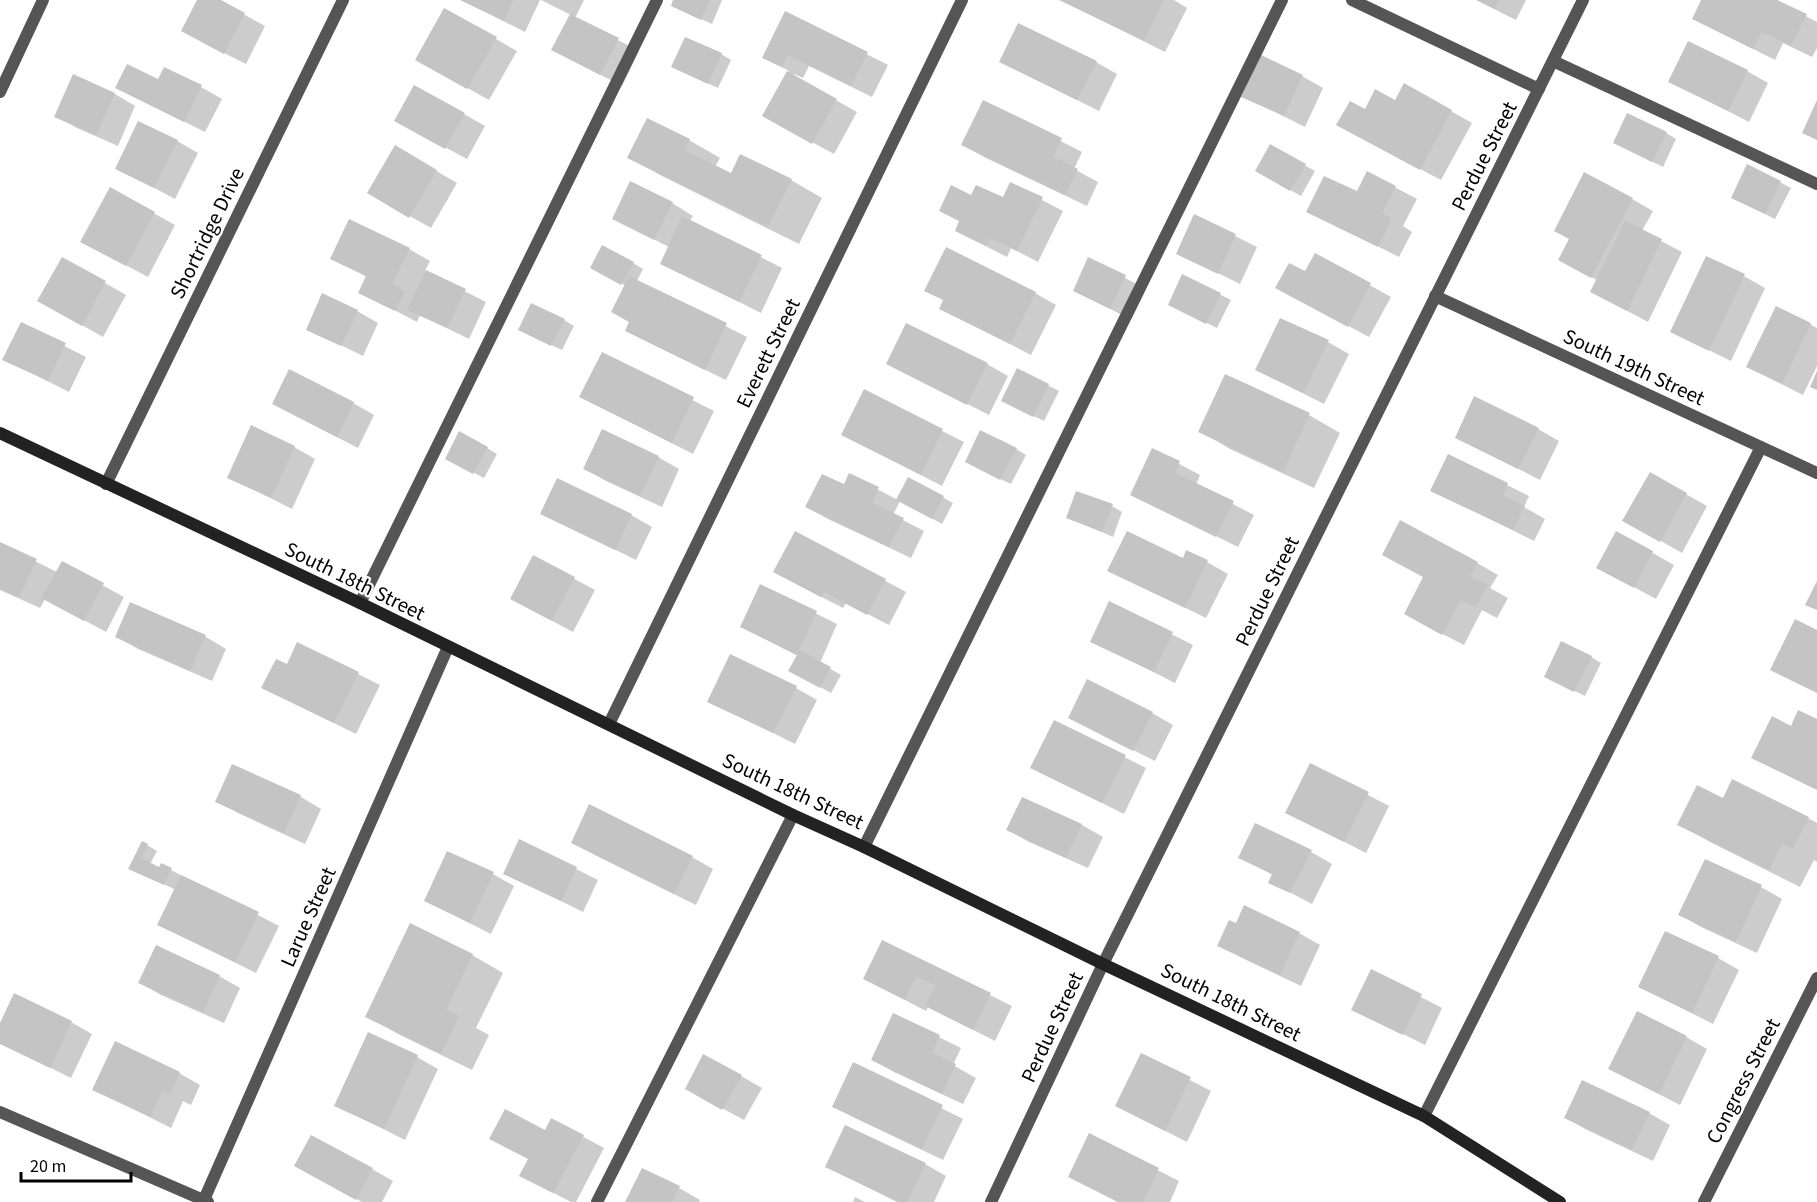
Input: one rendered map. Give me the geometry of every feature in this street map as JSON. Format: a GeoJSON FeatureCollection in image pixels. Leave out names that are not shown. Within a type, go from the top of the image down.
{"type":"FeatureCollection","features":[{"type":"Feature","properties":{"kind":"main road","name":"South 18th Street"},"geometry":{"type":"LineString","coordinates":[[0,433],[360,603],[793,815],[1424,1116],[1560,1202]]}},
{"type":"Feature","properties":{"kind":"street"},"geometry":{"type":"LineString","coordinates":[[0,92],[43,0]]}},
{"type":"Feature","properties":{"kind":"street","name":"Shortridge Drive"},"geometry":{"type":"LineString","coordinates":[[106,484],[343,0]]}},
{"type":"Feature","properties":{"kind":"street"},"geometry":{"type":"LineString","coordinates":[[360,603],[657,0]]}},
{"type":"Feature","properties":{"kind":"street","name":"Everett Street"},"geometry":{"type":"LineString","coordinates":[[609,724],[962,0]]}},
{"type":"Feature","properties":{"kind":"street"},"geometry":{"type":"LineString","coordinates":[[864,847],[1282,0]]}},
{"type":"Feature","properties":{"kind":"street"},"geometry":{"type":"LineString","coordinates":[[1352,0],[1539,89]]}},
{"type":"Feature","properties":{"kind":"street","name":"Perdue Street"},"geometry":{"type":"LineString","coordinates":[[992,1202],[1103,964],[1583,0]]}},
{"type":"Feature","properties":{"kind":"street"},"geometry":{"type":"LineString","coordinates":[[1553,61],[1817,184]]}},
{"type":"Feature","properties":{"kind":"street","name":"South 19th Street"},"geometry":{"type":"LineString","coordinates":[[1435,296],[1817,473]]}},
{"type":"Feature","properties":{"kind":"street"},"geometry":{"type":"LineString","coordinates":[[1424,1116],[1761,447]]}},
{"type":"Feature","properties":{"kind":"street","name":"Larue Street"},"geometry":{"type":"LineString","coordinates":[[205,1201],[448,647]]}},
{"type":"Feature","properties":{"kind":"street"},"geometry":{"type":"LineString","coordinates":[[597,1202],[793,815]]}},
{"type":"Feature","properties":{"kind":"street","name":"Congress Street"},"geometry":{"type":"LineString","coordinates":[[1704,1202],[1817,978]]}},
{"type":"Feature","properties":{"kind":"street"},"geometry":{"type":"LineString","coordinates":[[0,1112],[205,1201]]}},
{"type":"Feature","properties":{"kind":"building"},"geometry":{"type":"Polygon","coordinates":[[[197,0],[221,0],[245,13],[224,54],[181,31],[197,0]]]}},
{"type":"Feature","properties":{"kind":"building"},"geometry":{"type":"Polygon","coordinates":[[[460,0],[513,0],[504,21],[460,0]]]}},
{"type":"Feature","properties":{"kind":"building"},"geometry":{"type":"Polygon","coordinates":[[[673,0],[710,0],[701,20],[671,6],[673,0]]]}},
{"type":"Feature","properties":{"kind":"building"},"geometry":{"type":"Polygon","coordinates":[[[1059,0],[1164,0],[1144,41],[1059,0]]]}},
{"type":"Feature","properties":{"kind":"building"},"geometry":{"type":"Polygon","coordinates":[[[1477,0],[1499,0],[1495,9],[1477,0]]]}},
{"type":"Feature","properties":{"kind":"building"},"geometry":{"type":"Polygon","coordinates":[[[1701,0],[1777,0],[1807,14],[1791,46],[1762,32],[1753,49],[1692,19],[1701,0]]]}},
{"type":"Feature","properties":{"kind":"building"},"geometry":{"type":"Polygon","coordinates":[[[444,8],[497,37],[467,89],[415,60],[444,8]]]}},
{"type":"Feature","properties":{"kind":"building"},"geometry":{"type":"Polygon","coordinates":[[[785,11],[868,52],[851,86],[788,55],[782,67],[762,58],[785,11]]]}},
{"type":"Feature","properties":{"kind":"building"},"geometry":{"type":"Polygon","coordinates":[[[570,14],[619,38],[600,75],[551,50],[570,14]]]}},
{"type":"Feature","properties":{"kind":"building"},"geometry":{"type":"Polygon","coordinates":[[[1018,23],[1097,61],[1077,100],[999,62],[1018,23]]]}},
{"type":"Feature","properties":{"kind":"building"},"geometry":{"type":"Polygon","coordinates":[[[685,37],[722,53],[708,84],[671,67],[685,37]]]}},
{"type":"Feature","properties":{"kind":"building"},"geometry":{"type":"Polygon","coordinates":[[[1688,41],[1748,70],[1728,111],[1668,82],[1688,41]]]}},
{"type":"Feature","properties":{"kind":"building"},"geometry":{"type":"Polygon","coordinates":[[[1261,55],[1303,75],[1284,116],[1241,97],[1261,55]]]}},
{"type":"Feature","properties":{"kind":"building"},"geometry":{"type":"Polygon","coordinates":[[[127,64],[158,79],[164,67],[202,85],[184,122],[115,88],[127,64]]]}},
{"type":"Feature","properties":{"kind":"building"},"geometry":{"type":"Polygon","coordinates":[[[787,71],[837,99],[812,144],[762,116],[787,71]]]}},
{"type":"Feature","properties":{"kind":"building"},"geometry":{"type":"Polygon","coordinates":[[[73,74],[115,93],[96,135],[54,117],[73,74]]]}},
{"type":"Feature","properties":{"kind":"building"},"geometry":{"type":"Polygon","coordinates":[[[1404,83],[1452,110],[1420,170],[1336,125],[1350,101],[1365,109],[1375,89],[1395,100],[1404,83]]]}},
{"type":"Feature","properties":{"kind":"building"},"geometry":{"type":"Polygon","coordinates":[[[414,85],[465,113],[445,149],[394,121],[414,85]]]}},
{"type":"Feature","properties":{"kind":"building"},"geometry":{"type":"Polygon","coordinates":[[[983,100],[1062,138],[1053,157],[1078,169],[1065,195],[961,145],[983,100]]]}},
{"type":"Feature","properties":{"kind":"building"},"geometry":{"type":"Polygon","coordinates":[[[1817,100],[1817,140],[1802,133],[1817,100]]]}},
{"type":"Feature","properties":{"kind":"building"},"geometry":{"type":"Polygon","coordinates":[[[1627,113],[1667,132],[1652,162],[1613,143],[1627,113]]]}},
{"type":"Feature","properties":{"kind":"building"},"geometry":{"type":"Polygon","coordinates":[[[647,118],[690,139],[684,150],[731,173],[740,154],[792,179],[768,227],[627,158],[647,118]]]}},
{"type":"Feature","properties":{"kind":"building"},"geometry":{"type":"Polygon","coordinates":[[[138,121],[178,140],[154,188],[115,169],[138,121]]]}},
{"type":"Feature","properties":{"kind":"building"},"geometry":{"type":"Polygon","coordinates":[[[1270,144],[1306,164],[1290,191],[1255,171],[1270,144]]]}},
{"type":"Feature","properties":{"kind":"building"},"geometry":{"type":"Polygon","coordinates":[[[395,145],[437,170],[409,218],[367,193],[395,145]]]}},
{"type":"Feature","properties":{"kind":"building"},"geometry":{"type":"Polygon","coordinates":[[[1747,164],[1781,181],[1765,214],[1731,198],[1747,164]]]}},
{"type":"Feature","properties":{"kind":"building"},"geometry":{"type":"Polygon","coordinates":[[[1367,171],[1396,186],[1382,213],[1392,218],[1378,247],[1306,212],[1324,176],[1357,191],[1367,171]]]}},
{"type":"Feature","properties":{"kind":"building"},"geometry":{"type":"Polygon","coordinates":[[[1584,172],[1633,198],[1591,278],[1558,260],[1569,239],[1554,231],[1584,172]]]}},
{"type":"Feature","properties":{"kind":"building"},"geometry":{"type":"Polygon","coordinates":[[[630,181],[673,202],[654,240],[612,219],[630,181]]]}},
{"type":"Feature","properties":{"kind":"building"},"geometry":{"type":"Polygon","coordinates":[[[1010,182],[1043,197],[1017,251],[990,238],[986,246],[955,231],[959,221],[939,211],[951,185],[971,195],[976,185],[1003,197],[1010,182]]]}},
{"type":"Feature","properties":{"kind":"building"},"geometry":{"type":"Polygon","coordinates":[[[110,187],[155,212],[126,266],[80,242],[110,187]]]}},
{"type":"Feature","properties":{"kind":"building"},"geometry":{"type":"Polygon","coordinates":[[[1194,214],[1236,234],[1218,274],[1176,254],[1194,214]]]}},
{"type":"Feature","properties":{"kind":"building"},"geometry":{"type":"Polygon","coordinates":[[[682,216],[762,255],[739,302],[660,264],[682,216]]]}},
{"type":"Feature","properties":{"kind":"building"},"geometry":{"type":"Polygon","coordinates":[[[349,219],[410,248],[392,284],[405,291],[395,311],[358,293],[366,276],[330,259],[349,219]]]}},
{"type":"Feature","properties":{"kind":"building"},"geometry":{"type":"Polygon","coordinates":[[[1625,221],[1662,239],[1627,311],[1590,292],[1625,221]]]}},
{"type":"Feature","properties":{"kind":"building"},"geometry":{"type":"Polygon","coordinates":[[[602,245],[634,262],[621,285],[590,268],[602,245]]]}},
{"type":"Feature","properties":{"kind":"building"},"geometry":{"type":"Polygon","coordinates":[[[946,247],[1036,292],[1010,344],[939,309],[943,300],[924,291],[946,247]]]}},
{"type":"Feature","properties":{"kind":"building"},"geometry":{"type":"Polygon","coordinates":[[[1315,253],[1371,283],[1348,327],[1275,288],[1289,263],[1305,271],[1315,253]]]}},
{"type":"Feature","properties":{"kind":"building"},"geometry":{"type":"Polygon","coordinates":[[[1706,256],[1745,274],[1709,351],[1670,332],[1706,256]]]}},
{"type":"Feature","properties":{"kind":"building"},"geometry":{"type":"Polygon","coordinates":[[[62,257],[106,281],[82,326],[37,301],[62,257]]]}},
{"type":"Feature","properties":{"kind":"building"},"geometry":{"type":"Polygon","coordinates":[[[1088,257],[1126,275],[1110,309],[1073,291],[1088,257]]]}},
{"type":"Feature","properties":{"kind":"building"},"geometry":{"type":"Polygon","coordinates":[[[426,270],[466,289],[447,328],[407,310],[426,270]]]}},
{"type":"Feature","properties":{"kind":"building"},"geometry":{"type":"Polygon","coordinates":[[[1182,274],[1221,293],[1206,324],[1168,305],[1182,274]]]}},
{"type":"Feature","properties":{"kind":"building"},"geometry":{"type":"Polygon","coordinates":[[[629,276],[727,323],[705,370],[625,331],[629,322],[611,312],[629,276]]]}},
{"type":"Feature","properties":{"kind":"building"},"geometry":{"type":"Polygon","coordinates":[[[322,293],[358,310],[341,346],[306,330],[322,293]]]}},
{"type":"Feature","properties":{"kind":"building"},"geometry":{"type":"Polygon","coordinates":[[[531,303],[565,319],[551,346],[518,330],[531,303]]]}},
{"type":"Feature","properties":{"kind":"building"},"geometry":{"type":"Polygon","coordinates":[[[1776,306],[1811,323],[1782,384],[1746,367],[1776,306]]]}},
{"type":"Feature","properties":{"kind":"building"},"geometry":{"type":"Polygon","coordinates":[[[1280,318],[1329,340],[1303,393],[1255,370],[1280,318]]]}},
{"type":"Feature","properties":{"kind":"building"},"geometry":{"type":"Polygon","coordinates":[[[21,322],[66,343],[48,381],[2,360],[21,322]]]}},
{"type":"Feature","properties":{"kind":"building"},"geometry":{"type":"Polygon","coordinates":[[[906,323],[988,363],[967,405],[886,364],[906,323]]]}},
{"type":"Feature","properties":{"kind":"building"},"geometry":{"type":"Polygon","coordinates":[[[602,352],[694,397],[672,443],[579,397],[602,352]]]}},
{"type":"Feature","properties":{"kind":"building"},"geometry":{"type":"Polygon","coordinates":[[[1017,368],[1049,384],[1033,417],[1001,401],[1017,368]]]}},
{"type":"Feature","properties":{"kind":"building"},"geometry":{"type":"Polygon","coordinates":[[[289,369],[354,402],[337,437],[272,404],[289,369]]]}},
{"type":"Feature","properties":{"kind":"building"},"geometry":{"type":"Polygon","coordinates":[[[1817,371],[1817,390],[1810,387],[1817,371]]]}},
{"type":"Feature","properties":{"kind":"building"},"geometry":{"type":"Polygon","coordinates":[[[1225,374],[1310,413],[1283,472],[1198,432],[1225,374]]]}},
{"type":"Feature","properties":{"kind":"building"},"geometry":{"type":"Polygon","coordinates":[[[864,389],[943,429],[921,475],[841,435],[864,389]]]}},
{"type":"Feature","properties":{"kind":"building"},"geometry":{"type":"Polygon","coordinates":[[[1474,396],[1539,428],[1518,469],[1455,438],[1474,396]]]}},
{"type":"Feature","properties":{"kind":"building"},"geometry":{"type":"Polygon","coordinates":[[[251,425],[295,446],[271,498],[227,478],[251,425]]]}},
{"type":"Feature","properties":{"kind":"building"},"geometry":{"type":"Polygon","coordinates":[[[602,429],[659,456],[640,496],[583,469],[602,429]]]}},
{"type":"Feature","properties":{"kind":"building"},"geometry":{"type":"Polygon","coordinates":[[[980,430],[1017,448],[1000,480],[965,462],[980,430]]]}},
{"type":"Feature","properties":{"kind":"building"},"geometry":{"type":"Polygon","coordinates":[[[459,431],[488,447],[473,474],[445,459],[459,431]]]}},
{"type":"Feature","properties":{"kind":"building"},"geometry":{"type":"Polygon","coordinates":[[[1152,448],[1180,461],[1175,473],[1234,501],[1216,537],[1130,495],[1152,448]]]}},
{"type":"Feature","properties":{"kind":"building"},"geometry":{"type":"Polygon","coordinates":[[[1448,454],[1508,483],[1503,495],[1525,506],[1513,530],[1430,491],[1448,454]]]}},
{"type":"Feature","properties":{"kind":"building"},"geometry":{"type":"Polygon","coordinates":[[[1650,472],[1687,493],[1660,542],[1622,521],[1650,472]]]}},
{"type":"Feature","properties":{"kind":"building"},"geometry":{"type":"Polygon","coordinates":[[[849,473],[879,487],[872,503],[904,518],[889,547],[805,507],[822,474],[844,484],[849,473]]]}},
{"type":"Feature","properties":{"kind":"building"},"geometry":{"type":"Polygon","coordinates":[[[908,477],[944,496],[932,519],[896,500],[908,477]]]}},
{"type":"Feature","properties":{"kind":"building"},"geometry":{"type":"Polygon","coordinates":[[[557,478],[632,514],[615,550],[540,514],[557,478]]]}},
{"type":"Feature","properties":{"kind":"building"},"geometry":{"type":"Polygon","coordinates":[[[1076,491],[1113,504],[1102,532],[1066,518],[1076,491]]]}},
{"type":"Feature","properties":{"kind":"building"},"geometry":{"type":"Polygon","coordinates":[[[1400,520],[1478,562],[1470,576],[1488,585],[1476,607],[1461,600],[1442,635],[1404,614],[1423,577],[1382,555],[1400,520]]]}},
{"type":"Feature","properties":{"kind":"building"},"geometry":{"type":"Polygon","coordinates":[[[795,531],[886,579],[867,615],[824,592],[821,597],[773,572],[795,531]]]}},
{"type":"Feature","properties":{"kind":"building"},"geometry":{"type":"Polygon","coordinates":[[[1127,531],[1183,558],[1186,550],[1208,560],[1185,608],[1107,571],[1127,531]]]}},
{"type":"Feature","properties":{"kind":"building"},"geometry":{"type":"Polygon","coordinates":[[[1616,531],[1653,551],[1634,588],[1596,568],[1616,531]]]}},
{"type":"Feature","properties":{"kind":"building"},"geometry":{"type":"Polygon","coordinates":[[[0,542],[37,559],[19,597],[0,589],[0,542]]]}},
{"type":"Feature","properties":{"kind":"building"},"geometry":{"type":"Polygon","coordinates":[[[533,555],[575,577],[552,621],[510,599],[533,555]]]}},
{"type":"Feature","properties":{"kind":"building"},"geometry":{"type":"Polygon","coordinates":[[[62,561],[104,583],[84,621],[41,598],[62,561]]]}},
{"type":"Feature","properties":{"kind":"building"},"geometry":{"type":"Polygon","coordinates":[[[1817,581],[1817,610],[1805,605],[1817,581]]]}},
{"type":"Feature","properties":{"kind":"building"},"geometry":{"type":"Polygon","coordinates":[[[760,584],[817,611],[799,650],[831,667],[820,688],[788,671],[797,655],[740,627],[760,584]]]}},
{"type":"Feature","properties":{"kind":"building"},"geometry":{"type":"Polygon","coordinates":[[[1109,601],[1173,632],[1154,672],[1090,642],[1109,601]]]}},
{"type":"Feature","properties":{"kind":"building"},"geometry":{"type":"Polygon","coordinates":[[[130,602],[206,635],[190,671],[115,637],[130,602]]]}},
{"type":"Feature","properties":{"kind":"building"},"geometry":{"type":"Polygon","coordinates":[[[1795,619],[1817,630],[1817,693],[1770,670],[1795,619]]]}},
{"type":"Feature","properties":{"kind":"building"},"geometry":{"type":"Polygon","coordinates":[[[1561,641],[1592,656],[1574,692],[1544,677],[1561,641]]]}},
{"type":"Feature","properties":{"kind":"building"},"geometry":{"type":"Polygon","coordinates":[[[297,642],[359,672],[334,723],[261,688],[276,659],[287,664],[297,642]]]}},
{"type":"Feature","properties":{"kind":"building"},"geometry":{"type":"Polygon","coordinates":[[[730,654],[797,686],[773,733],[707,702],[730,654]]]}},
{"type":"Feature","properties":{"kind":"building"},"geometry":{"type":"Polygon","coordinates":[[[1087,679],[1153,712],[1133,751],[1068,718],[1087,679]]]}},
{"type":"Feature","properties":{"kind":"building"},"geometry":{"type":"Polygon","coordinates":[[[1798,710],[1817,719],[1817,790],[1751,758],[1772,716],[1791,726],[1798,710]]]}},
{"type":"Feature","properties":{"kind":"building"},"geometry":{"type":"Polygon","coordinates":[[[1054,720],[1126,755],[1102,803],[1030,768],[1054,720]]]}},
{"type":"Feature","properties":{"kind":"building"},"geometry":{"type":"Polygon","coordinates":[[[1310,763],[1369,792],[1344,842],[1285,813],[1310,763]]]}},
{"type":"Feature","properties":{"kind":"building"},"geometry":{"type":"Polygon","coordinates":[[[232,764],[301,795],[284,833],[215,802],[232,764]]]}},
{"type":"Feature","properties":{"kind":"building"},"geometry":{"type":"Polygon","coordinates":[[[1732,779],[1809,817],[1793,849],[1782,844],[1769,870],[1677,825],[1697,785],[1723,798],[1732,779]]]}},
{"type":"Feature","properties":{"kind":"building"},"geometry":{"type":"Polygon","coordinates":[[[1022,797],[1082,824],[1066,858],[1006,830],[1022,797]]]}},
{"type":"Feature","properties":{"kind":"building"},"geometry":{"type":"Polygon","coordinates":[[[589,804],[693,856],[674,894],[571,843],[589,804]]]}},
{"type":"Feature","properties":{"kind":"building"},"geometry":{"type":"Polygon","coordinates":[[[1255,823],[1312,850],[1290,893],[1268,883],[1272,874],[1238,858],[1255,823]]]}},
{"type":"Feature","properties":{"kind":"building"},"geometry":{"type":"Polygon","coordinates":[[[519,839],[577,867],[561,901],[503,874],[519,839]]]}},
{"type":"Feature","properties":{"kind":"building"},"geometry":{"type":"Polygon","coordinates":[[[142,841],[148,844],[141,858],[159,867],[161,863],[172,868],[164,885],[128,869],[142,841]]]}},
{"type":"Feature","properties":{"kind":"building"},"geometry":{"type":"Polygon","coordinates":[[[447,851],[494,872],[470,923],[424,901],[447,851]]]}},
{"type":"Feature","properties":{"kind":"building"},"geometry":{"type":"Polygon","coordinates":[[[1705,859],[1762,885],[1736,942],[1678,915],[1705,859]]]}},
{"type":"Feature","properties":{"kind":"building"},"geometry":{"type":"Polygon","coordinates":[[[181,875],[259,912],[235,962],[157,925],[181,875]]]}},
{"type":"Feature","properties":{"kind":"building"},"geometry":{"type":"Polygon","coordinates":[[[1244,905],[1300,932],[1280,975],[1217,946],[1229,920],[1236,923],[1244,905]]]}},
{"type":"Feature","properties":{"kind":"building"},"geometry":{"type":"Polygon","coordinates":[[[410,923],[473,954],[446,1010],[459,1016],[441,1054],[365,1017],[410,923]]]}},
{"type":"Feature","properties":{"kind":"building"},"geometry":{"type":"Polygon","coordinates":[[[1665,931],[1719,956],[1692,1013],[1638,987],[1665,931]]]}},
{"type":"Feature","properties":{"kind":"building"},"geometry":{"type":"Polygon","coordinates":[[[882,940],[991,993],[973,1030],[925,1006],[936,986],[916,976],[905,1000],[863,979],[882,940]]]}},
{"type":"Feature","properties":{"kind":"building"},"geometry":{"type":"Polygon","coordinates":[[[156,945],[220,975],[203,1012],[138,983],[156,945]]]}},
{"type":"Feature","properties":{"kind":"building"},"geometry":{"type":"Polygon","coordinates":[[[1371,969],[1422,994],[1403,1035],[1351,1010],[1371,969]]]}},
{"type":"Feature","properties":{"kind":"building"},"geometry":{"type":"Polygon","coordinates":[[[14,993],[72,1021],[50,1068],[0,1044],[0,1023],[14,993]]]}},
{"type":"Feature","properties":{"kind":"building"},"geometry":{"type":"Polygon","coordinates":[[[1637,1011],[1687,1036],[1659,1094],[1608,1069],[1637,1011]]]}},
{"type":"Feature","properties":{"kind":"building"},"geometry":{"type":"Polygon","coordinates":[[[893,1013],[940,1035],[932,1053],[956,1064],[942,1094],[871,1060],[893,1013]]]}},
{"type":"Feature","properties":{"kind":"building"},"geometry":{"type":"Polygon","coordinates":[[[368,1032],[418,1055],[384,1129],[334,1106],[368,1032]]]}},
{"type":"Feature","properties":{"kind":"building"},"geometry":{"type":"Polygon","coordinates":[[[115,1041],[180,1072],[170,1094],[162,1091],[150,1117],[92,1090],[115,1041]]]}},
{"type":"Feature","properties":{"kind":"building"},"geometry":{"type":"Polygon","coordinates":[[[1141,1053],[1191,1077],[1165,1131],[1115,1106],[1141,1053]]]}},
{"type":"Feature","properties":{"kind":"building"},"geometry":{"type":"Polygon","coordinates":[[[703,1054],[742,1075],[722,1110],[685,1089],[703,1054]]]}},
{"type":"Feature","properties":{"kind":"building"},"geometry":{"type":"Polygon","coordinates":[[[853,1062],[943,1105],[922,1149],[832,1107],[853,1062]]]}},
{"type":"Feature","properties":{"kind":"building"},"geometry":{"type":"Polygon","coordinates":[[[1582,1080],[1650,1112],[1632,1150],[1564,1118],[1582,1080]]]}},
{"type":"Feature","properties":{"kind":"building"},"geometry":{"type":"Polygon","coordinates":[[[505,1109],[545,1130],[551,1118],[584,1135],[553,1193],[519,1176],[528,1159],[489,1139],[505,1109]]]}},
{"type":"Feature","properties":{"kind":"building"},"geometry":{"type":"Polygon","coordinates":[[[845,1125],[926,1163],[907,1202],[899,1202],[825,1167],[845,1125]]]}},
{"type":"Feature","properties":{"kind":"building"},"geometry":{"type":"Polygon","coordinates":[[[1089,1133],[1159,1168],[1143,1202],[1118,1202],[1068,1177],[1089,1133]]]}},
{"type":"Feature","properties":{"kind":"building"},"geometry":{"type":"Polygon","coordinates":[[[311,1135],[373,1168],[356,1200],[294,1166],[311,1135]]]}},
{"type":"Feature","properties":{"kind":"building"},"geometry":{"type":"Polygon","coordinates":[[[642,1168],[680,1186],[672,1202],[625,1202],[642,1168]]]}}]}
